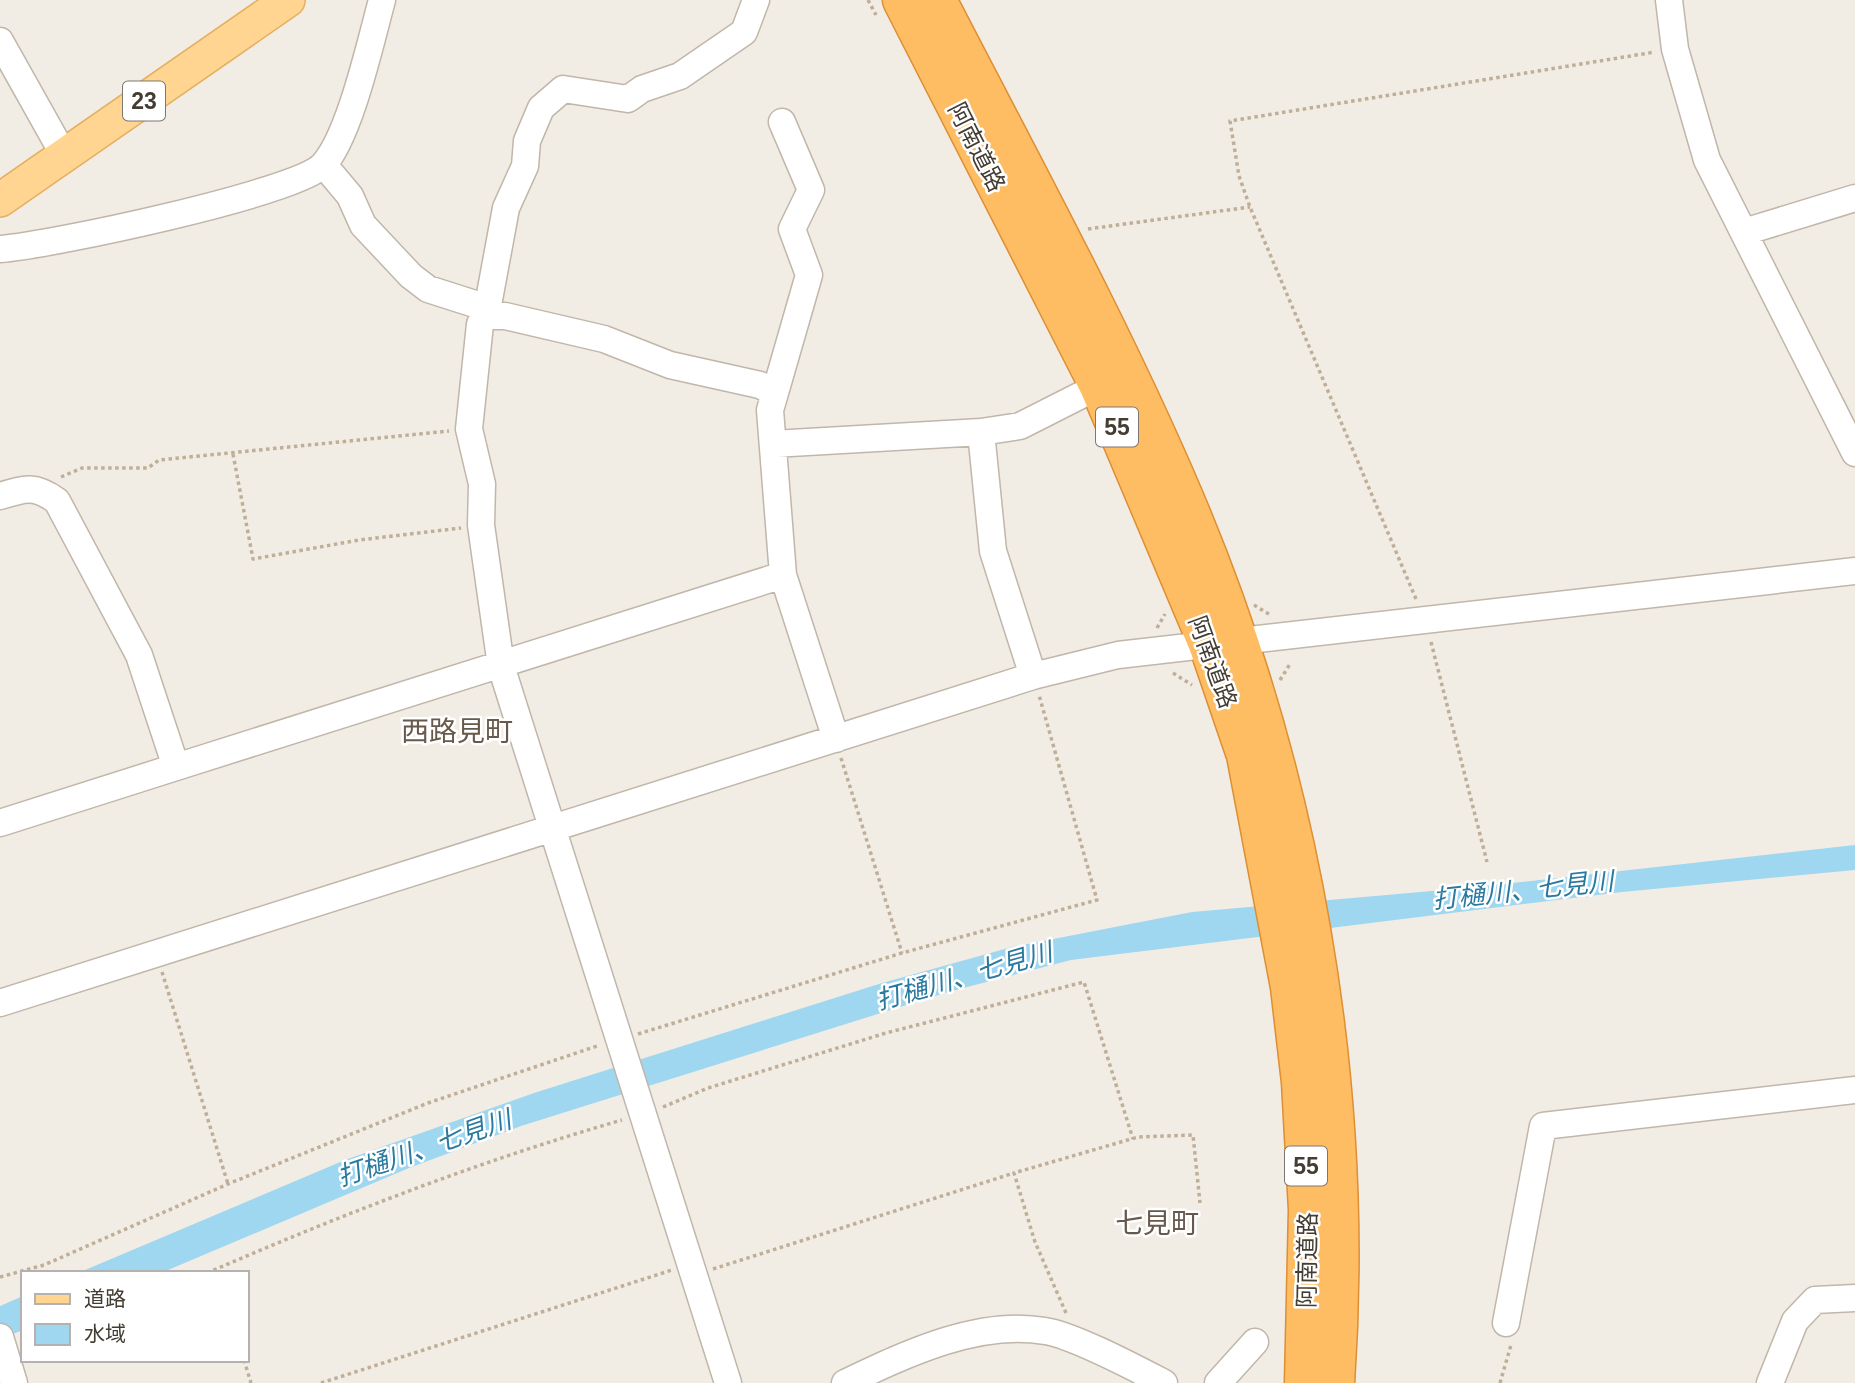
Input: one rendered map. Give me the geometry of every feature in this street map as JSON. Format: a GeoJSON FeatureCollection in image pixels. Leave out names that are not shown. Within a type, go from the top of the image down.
{"type":"FeatureCollection","features":[{"type":"Feature","properties":{"kind":"highway","name":"阿南道路"},"geometry":{"type":"LineString","coordinates":[[902,0],[1099,386],[1224,643]]}},
{"type":"Feature","properties":{"kind":"highway","name":"阿南道路"},"geometry":{"type":"LineString","coordinates":[[937,0],[1121,358],[1184,496],[1224,643],[1246,755],[1285,877],[1299,953],[1330,1087],[1340,1227],[1335,1383]]}},
{"type":"Feature","properties":{"kind":"highway","name":"阿南道路"},"geometry":{"type":"LineString","coordinates":[[1299,953],[1301,1082],[1308,1210],[1304,1383]]}},
{"type":"Feature","properties":{"kind":"main road","name":"23"},"geometry":{"type":"LineString","coordinates":[[0,200],[288,0]]}},
{"type":"Feature","properties":{"kind":"street"},"geometry":{"type":"LineString","coordinates":[[0,249],[187,212],[304,179],[324,165],[357,90],[382,0]]}},
{"type":"Feature","properties":{"kind":"street"},"geometry":{"type":"LineString","coordinates":[[729,1383],[501,666],[481,526],[482,484],[469,429],[480,324],[486,317],[506,208],[525,166],[527,141],[541,107],[564,89],[628,99],[642,89],[680,76],[744,32],[756,0]]}},
{"type":"Feature","properties":{"kind":"street"},"geometry":{"type":"LineString","coordinates":[[1669,0],[1675,49],[1707,160],[1855,453]]}},
{"type":"Feature","properties":{"kind":"street"},"geometry":{"type":"LineString","coordinates":[[0,41],[65,157]]}},
{"type":"Feature","properties":{"kind":"street"},"geometry":{"type":"LineString","coordinates":[[782,122],[811,190],[792,229],[808,275],[770,410],[783,575],[836,739]]}},
{"type":"Feature","properties":{"kind":"street"},"geometry":{"type":"LineString","coordinates":[[324,165],[350,196],[363,225],[411,276],[428,289],[478,305],[486,317]]}},
{"type":"Feature","properties":{"kind":"street"},"geometry":{"type":"LineString","coordinates":[[1744,232],[1855,198]]}},
{"type":"Feature","properties":{"kind":"street"},"geometry":{"type":"LineString","coordinates":[[486,317],[505,316],[604,339],[670,365],[760,385],[775,393]]}},
{"type":"Feature","properties":{"kind":"street"},"geometry":{"type":"LineString","coordinates":[[773,444],[981,432],[1020,426],[1099,386]]}},
{"type":"Feature","properties":{"kind":"street"},"geometry":{"type":"LineString","coordinates":[[981,432],[993,551],[1033,676]]}},
{"type":"Feature","properties":{"kind":"street"},"geometry":{"type":"LineString","coordinates":[[0,496],[24,488],[43,490],[57,501],[134,645],[176,767]]}},
{"type":"Feature","properties":{"kind":"street"},"geometry":{"type":"LineString","coordinates":[[0,1003],[1033,676],[1118,655],[1855,572]]}},
{"type":"Feature","properties":{"kind":"street"},"geometry":{"type":"LineString","coordinates":[[0,823],[783,575]]}},
{"type":"Feature","properties":{"kind":"street"},"geometry":{"type":"LineString","coordinates":[[1506,1323],[1543,1126],[1855,1090]]}},
{"type":"Feature","properties":{"kind":"street"},"geometry":{"type":"LineString","coordinates":[[1770,1383],[1795,1321],[1815,1300],[1855,1297]]}},
{"type":"Feature","properties":{"kind":"street"},"geometry":{"type":"LineString","coordinates":[[845,1383],[965,1336],[1020,1328],[1048,1331],[1155,1381]]}},
{"type":"Feature","properties":{"kind":"street"},"geometry":{"type":"LineString","coordinates":[[1218,1383],[1255,1342]]}},
{"type":"Feature","properties":{"kind":"path"},"geometry":{"type":"LineString","coordinates":[[1487,862],[1426,621],[1250,206],[1239,176],[1230,121],[1675,49]]}},
{"type":"Feature","properties":{"kind":"path"},"geometry":{"type":"LineString","coordinates":[[1059,237],[1096,227],[1250,206]]}},
{"type":"Feature","properties":{"kind":"path"},"geometry":{"type":"LineString","coordinates":[[43,490],[47,482],[82,468],[148,468],[159,460],[469,429]]}},
{"type":"Feature","properties":{"kind":"path"},"geometry":{"type":"LineString","coordinates":[[233,454],[253,559],[359,540],[481,526]]}},
{"type":"Feature","properties":{"kind":"path"},"geometry":{"type":"LineString","coordinates":[[22,1271],[44,1265],[228,1184],[428,1103],[623,1044],[902,953],[1097,900],[1033,676]]}},
{"type":"Feature","properties":{"kind":"path"},"geometry":{"type":"LineString","coordinates":[[836,739],[902,953]]}},
{"type":"Feature","properties":{"kind":"path"},"geometry":{"type":"LineString","coordinates":[[156,953],[228,1184]]}},
{"type":"Feature","properties":{"kind":"path"},"geometry":{"type":"LineString","coordinates":[[215,1271],[395,1195],[523,1149],[886,1033],[1084,982],[1133,1139]]}},
{"type":"Feature","properties":{"kind":"path"},"geometry":{"type":"LineString","coordinates":[[321,1383],[1133,1139],[1194,1135],[1200,1203]]}},
{"type":"Feature","properties":{"kind":"path"},"geometry":{"type":"LineString","coordinates":[[1014,1173],[1035,1242],[1074,1330],[1072,1341]]}},
{"type":"Feature","properties":{"kind":"path"},"geometry":{"type":"LineString","coordinates":[[0,1277],[21,1271]]}},
{"type":"Feature","properties":{"kind":"path"},"geometry":{"type":"LineString","coordinates":[[1500,1383],[1510,1355],[1512,1334],[1506,1323]]}},
{"type":"Feature","properties":{"kind":"path"},"geometry":{"type":"LineString","coordinates":[[245,1362],[251,1383]]}},
{"type":"Feature","properties":{"kind":"water","name":"打樋川、七見川"},"geometry":{"type":"Polygon","coordinates":[[[1855,845],[1855,870],[1622,892],[1071,960],[948,992],[521,1126],[409,1168],[166,1271],[83,1271],[345,1160],[534,1093],[882,983],[1012,947],[1192,912],[1477,887],[1855,845]]]}},
{"type":"Feature","properties":{"kind":"water"},"geometry":{"type":"Polygon","coordinates":[[[21,1297],[21,1331],[0,1339],[0,1306],[21,1297]]]}},
{"type":"Feature","properties":{"kind":"district","name":"西路見町"},"geometry":{"type":"Point","coordinates":[457,731]}},
{"type":"Feature","properties":{"kind":"district","name":"七見町"},"geometry":{"type":"Point","coordinates":[1157,1223]}}]}
